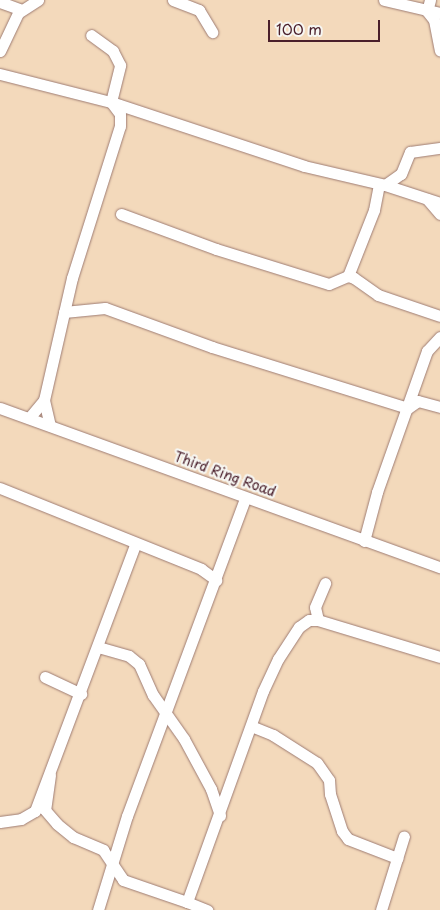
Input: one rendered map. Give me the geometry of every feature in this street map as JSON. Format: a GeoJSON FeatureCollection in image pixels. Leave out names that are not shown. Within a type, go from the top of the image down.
{"type":"FeatureCollection","features":[{"type":"Feature","properties":{"kind":"street"},"geometry":{"type":"LineString","coordinates":[[0,51],[22,10],[38,0]]}},
{"type":"Feature","properties":{"kind":"street"},"geometry":{"type":"LineString","coordinates":[[173,0],[199,10],[212,32]]}},
{"type":"Feature","properties":{"kind":"street"},"geometry":{"type":"LineString","coordinates":[[384,0],[429,6],[440,13]]}},
{"type":"Feature","properties":{"kind":"street"},"geometry":{"type":"LineString","coordinates":[[0,2],[22,10]]}},
{"type":"Feature","properties":{"kind":"street"},"geometry":{"type":"LineString","coordinates":[[429,6],[440,50]]}},
{"type":"Feature","properties":{"kind":"street"},"geometry":{"type":"LineString","coordinates":[[91,35],[113,51],[120,65],[111,102]]}},
{"type":"Feature","properties":{"kind":"street"},"geometry":{"type":"LineString","coordinates":[[0,74],[111,102],[304,166],[382,185],[440,203]]}},
{"type":"Feature","properties":{"kind":"street"},"geometry":{"type":"LineString","coordinates":[[30,418],[44,400],[64,312],[100,184],[120,126],[120,114],[111,102]]}},
{"type":"Feature","properties":{"kind":"street"},"geometry":{"type":"LineString","coordinates":[[121,214],[216,248],[329,284],[348,276],[382,185],[401,174],[410,152],[439,147]]}},
{"type":"Feature","properties":{"kind":"street"},"geometry":{"type":"LineString","coordinates":[[426,198],[440,214]]}},
{"type":"Feature","properties":{"kind":"street"},"geometry":{"type":"LineString","coordinates":[[348,276],[378,295],[440,316]]}},
{"type":"Feature","properties":{"kind":"street"},"geometry":{"type":"LineString","coordinates":[[64,312],[105,308],[212,347],[408,408]]}},
{"type":"Feature","properties":{"kind":"street"},"geometry":{"type":"LineString","coordinates":[[364,541],[377,492],[427,351],[440,336]]}},
{"type":"Feature","properties":{"kind":"street"},"geometry":{"type":"LineString","coordinates":[[44,400],[50,425]]}},
{"type":"Feature","properties":{"kind":"street"},"geometry":{"type":"LineString","coordinates":[[408,408],[418,401],[440,407]]}},
{"type":"Feature","properties":{"kind":"street","name":"Third Ring Road"},"geometry":{"type":"LineString","coordinates":[[0,408],[440,567]]}},
{"type":"Feature","properties":{"kind":"street"},"geometry":{"type":"LineString","coordinates":[[0,488],[201,569],[216,580]]}},
{"type":"Feature","properties":{"kind":"street"},"geometry":{"type":"LineString","coordinates":[[98,910],[127,816],[167,713],[245,498]]}},
{"type":"Feature","properties":{"kind":"street"},"geometry":{"type":"LineString","coordinates":[[0,822],[21,819],[34,812],[81,694],[135,544]]}},
{"type":"Feature","properties":{"kind":"street"},"geometry":{"type":"LineString","coordinates":[[201,569],[221,565]]}},
{"type":"Feature","properties":{"kind":"street"},"geometry":{"type":"LineString","coordinates":[[318,620],[315,607],[325,583]]}},
{"type":"Feature","properties":{"kind":"street"},"geometry":{"type":"LineString","coordinates":[[187,902],[220,815],[263,691],[289,640],[309,620],[318,620],[440,657]]}},
{"type":"Feature","properties":{"kind":"street"},"geometry":{"type":"LineString","coordinates":[[98,647],[129,656],[139,664],[153,695],[167,713],[211,789],[220,815]]}},
{"type":"Feature","properties":{"kind":"street"},"geometry":{"type":"LineString","coordinates":[[44,677],[81,694]]}},
{"type":"Feature","properties":{"kind":"street"},"geometry":{"type":"LineString","coordinates":[[251,726],[274,735],[317,763],[329,780],[330,794],[342,831],[348,839],[397,858]]}},
{"type":"Feature","properties":{"kind":"street"},"geometry":{"type":"LineString","coordinates":[[50,775],[45,810],[73,837],[103,850],[123,880],[207,910]]}},
{"type":"Feature","properties":{"kind":"street"},"geometry":{"type":"LineString","coordinates":[[211,789],[228,790]]}},
{"type":"Feature","properties":{"kind":"street"},"geometry":{"type":"LineString","coordinates":[[381,910],[404,836]]}},
{"type":"Feature","properties":{"kind":"street"},"geometry":{"type":"LineString","coordinates":[[105,888],[123,880]]}}]}
